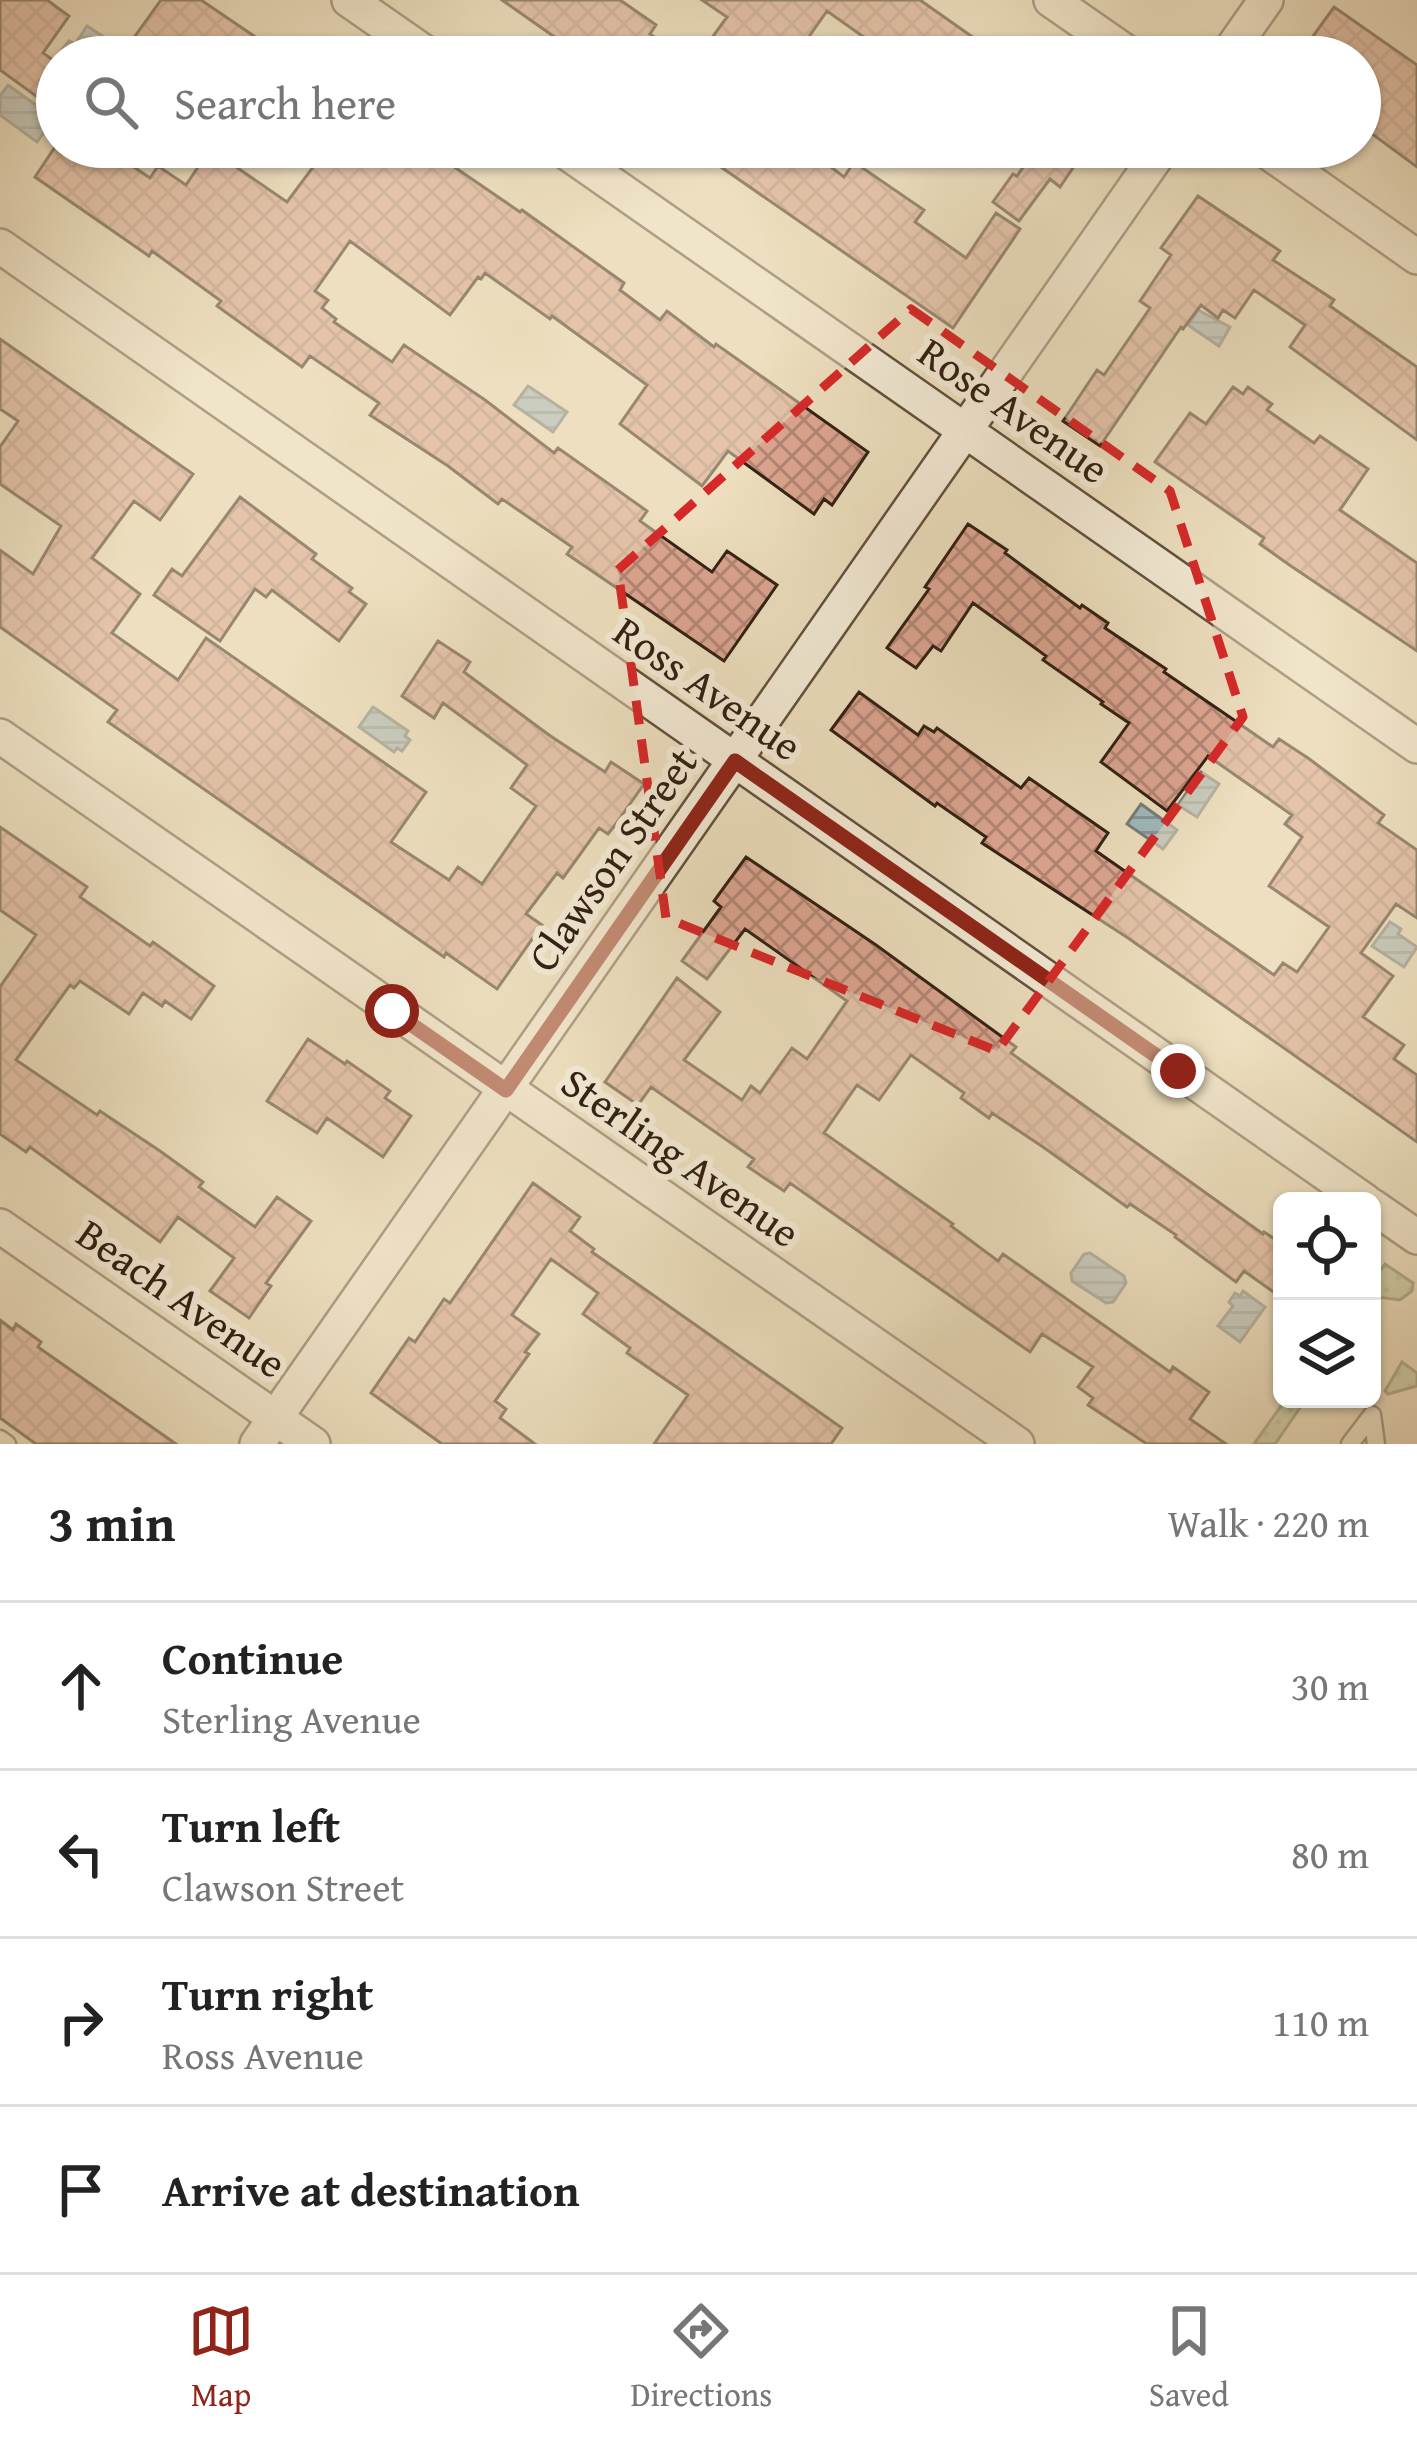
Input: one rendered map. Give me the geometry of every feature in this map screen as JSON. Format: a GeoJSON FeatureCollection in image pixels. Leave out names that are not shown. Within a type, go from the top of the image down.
{"type":"FeatureCollection","features":[{"type":"Feature","properties":{"kind":"street"},"geometry":{"type":"LineString","coordinates":[[349,0],[400,36]]}},
{"type":"Feature","properties":{"kind":"street"},"geometry":{"type":"LineString","coordinates":[[1052,0],[1103,36]]}},
{"type":"Feature","properties":{"kind":"street"},"geometry":{"type":"LineString","coordinates":[[1241,36],[1266,0]]}},
{"type":"Feature","properties":{"kind":"street","name":"Rose Avenue"},"geometry":{"type":"LineString","coordinates":[[589,168],[1417,746]]}},
{"type":"Feature","properties":{"kind":"street","name":"Clawson Street"},"geometry":{"type":"LineString","coordinates":[[266,1431],[1148,168]]}},
{"type":"Feature","properties":{"kind":"street"},"geometry":{"type":"LineString","coordinates":[[1291,168],[1417,257]]}},
{"type":"Feature","properties":{"kind":"street","name":"Ross Avenue"},"geometry":{"type":"LineString","coordinates":[[0,247],[1352,1192]]}},
{"type":"Feature","properties":{"kind":"street","name":"Sterling Avenue"},"geometry":{"type":"LineString","coordinates":[[0,736],[1017,1444]]}},
{"type":"Feature","properties":{"kind":"street","name":"Ross Avenue"},"geometry":{"type":"LineString","coordinates":[[1381,1212],[1417,1237]]}},
{"type":"Feature","properties":{"kind":"street","name":"Beach Avenue"},"geometry":{"type":"LineString","coordinates":[[0,1226],[266,1431],[313,1444]]}},
{"type":"Feature","properties":{"kind":"lane"},"geometry":{"type":"LineString","coordinates":[[1351,1444],[1372,1415],[1376,1444]]}},
{"type":"Feature","properties":{"kind":"lane"},"geometry":{"type":"LineString","coordinates":[[0,1439],[8,1444]]}},
{"type":"Feature","properties":{"kind":"highlighted area"},"geometry":{"type":"Polygon","coordinates":[[[911,309],[1170,491],[1243,717],[997,1051],[666,918],[618,570],[911,309]]]}},
{"type":"Feature","properties":{"kind":"green space"},"geometry":{"type":"Polygon","coordinates":[[[1385,1264],[1413,1283],[1412,1291],[1400,1300],[1381,1297],[1385,1264]]]}},
{"type":"Feature","properties":{"kind":"green space"},"geometry":{"type":"Polygon","coordinates":[[[1402,1362],[1417,1373],[1417,1386],[1388,1394],[1385,1391],[1402,1362]]]}},
{"type":"Feature","properties":{"kind":"green space"},"geometry":{"type":"Polygon","coordinates":[[[1280,1408],[1300,1408],[1275,1444],[1254,1444],[1280,1408]]]}},
{"type":"Feature","properties":{"kind":"water"},"geometry":{"type":"Polygon","coordinates":[[[87,26],[102,36],[80,36],[87,26]]]}},
{"type":"Feature","properties":{"kind":"water"},"geometry":{"type":"Polygon","coordinates":[[[8,85],[36,105],[36,141],[0,115],[0,96],[8,85]]]}},
{"type":"Feature","properties":{"kind":"water"},"geometry":{"type":"Polygon","coordinates":[[[1198,310],[1230,327],[1219,346],[1188,325],[1198,310]]]}},
{"type":"Feature","properties":{"kind":"water"},"geometry":{"type":"Polygon","coordinates":[[[528,386],[567,412],[553,432],[514,405],[528,386]]]}},
{"type":"Feature","properties":{"kind":"water"},"geometry":{"type":"Polygon","coordinates":[[[373,707],[408,731],[405,736],[410,740],[402,751],[394,752],[359,727],[373,707]]]}},
{"type":"Feature","properties":{"kind":"water"},"geometry":{"type":"Polygon","coordinates":[[[1201,772],[1219,784],[1197,817],[1178,805],[1201,772]]]}},
{"type":"Feature","properties":{"kind":"water"},"geometry":{"type":"Polygon","coordinates":[[[1141,804],[1177,830],[1163,849],[1127,824],[1141,804]]]}},
{"type":"Feature","properties":{"kind":"water"},"geometry":{"type":"Polygon","coordinates":[[[1390,922],[1417,947],[1404,967],[1372,946],[1390,922]]]}},
{"type":"Feature","properties":{"kind":"water"},"geometry":{"type":"Polygon","coordinates":[[[1090,1253],[1124,1276],[1126,1283],[1113,1302],[1106,1303],[1072,1281],[1071,1273],[1084,1254],[1090,1253]]]}},
{"type":"Feature","properties":{"kind":"water"},"geometry":{"type":"Polygon","coordinates":[[[1243,1291],[1265,1307],[1240,1342],[1218,1326],[1233,1306],[1229,1302],[1235,1293],[1240,1296],[1243,1291]]]}},
{"type":"Feature","properties":{"kind":"building"},"geometry":{"type":"Polygon","coordinates":[[[0,0],[47,0],[69,16],[55,36],[36,36],[36,96],[0,70],[0,0]]]}},
{"type":"Feature","properties":{"kind":"building"},"geometry":{"type":"Polygon","coordinates":[[[161,0],[201,0],[254,36],[135,36],[161,0]]]}},
{"type":"Feature","properties":{"kind":"building"},"geometry":{"type":"Polygon","coordinates":[[[502,0],[620,0],[656,25],[653,36],[553,36],[502,0]]]}},
{"type":"Feature","properties":{"kind":"building"},"geometry":{"type":"Polygon","coordinates":[[[702,0],[920,0],[971,36],[862,36],[827,11],[809,36],[713,36],[727,17],[702,0]]]}},
{"type":"Feature","properties":{"kind":"building"},"geometry":{"type":"Polygon","coordinates":[[[1334,7],[1376,36],[1313,36],[1334,7]]]}},
{"type":"Feature","properties":{"kind":"building"},"geometry":{"type":"Polygon","coordinates":[[[1381,40],[1417,65],[1417,167],[1381,140],[1381,40]]]}},
{"type":"Feature","properties":{"kind":"building"},"geometry":{"type":"Polygon","coordinates":[[[41,168],[135,168],[150,178],[161,168],[186,185],[197,168],[238,168],[287,202],[312,168],[456,168],[624,283],[620,290],[660,320],[667,311],[868,452],[832,505],[824,499],[814,514],[728,451],[702,486],[620,424],[647,385],[485,273],[450,315],[350,241],[315,291],[328,300],[322,308],[334,322],[392,362],[404,345],[554,453],[558,448],[647,511],[640,521],[712,572],[727,551],[777,585],[724,661],[567,554],[572,547],[502,499],[498,504],[370,415],[379,403],[310,356],[302,367],[217,306],[221,301],[152,251],[149,256],[35,177],[41,168]]]}},
{"type":"Feature","properties":{"kind":"building"},"geometry":{"type":"Polygon","coordinates":[[[722,168],[832,168],[844,177],[850,168],[863,168],[924,210],[915,222],[966,258],[996,213],[1020,229],[953,328],[722,168]]]}},
{"type":"Feature","properties":{"kind":"building"},"geometry":{"type":"Polygon","coordinates":[[[1023,168],[1073,168],[1060,187],[1050,179],[1019,221],[993,202],[1013,174],[1017,176],[1023,168]]]}},
{"type":"Feature","properties":{"kind":"building"},"geometry":{"type":"Polygon","coordinates":[[[1198,196],[1280,251],[1273,260],[1334,300],[1330,306],[1417,367],[1417,440],[1290,347],[1305,325],[1254,290],[1235,318],[1223,310],[1218,318],[1201,305],[1100,446],[1063,421],[1097,370],[1104,375],[1150,308],[1140,301],[1171,255],[1161,248],[1198,196]]]}},
{"type":"Feature","properties":{"kind":"building"},"geometry":{"type":"Polygon","coordinates":[[[0,339],[193,474],[160,520],[134,501],[92,558],[140,594],[112,633],[178,680],[206,638],[426,792],[391,842],[449,880],[458,867],[482,884],[536,806],[511,788],[527,765],[443,703],[434,718],[402,696],[438,641],[470,662],[464,672],[549,735],[605,772],[611,762],[644,784],[608,834],[599,828],[563,878],[557,873],[526,914],[542,925],[497,989],[446,953],[444,957],[108,722],[117,710],[0,627],[0,550],[33,574],[61,526],[0,484],[0,447],[18,421],[0,409],[0,339]]]}},
{"type":"Feature","properties":{"kind":"building"},"geometry":{"type":"Polygon","coordinates":[[[1233,387],[1243,394],[1248,387],[1272,404],[1267,410],[1314,443],[1320,436],[1368,469],[1340,510],[1417,563],[1417,651],[1260,544],[1264,538],[1155,462],[1190,413],[1206,424],[1233,387]]]}},
{"type":"Feature","properties":{"kind":"building"},"geometry":{"type":"Polygon","coordinates":[[[240,497],[316,554],[312,559],[366,604],[339,641],[272,590],[266,597],[255,589],[220,641],[154,595],[172,569],[182,576],[240,497]]]}},
{"type":"Feature","properties":{"kind":"building"},"geometry":{"type":"Polygon","coordinates":[[[968,524],[1080,608],[1108,623],[1105,628],[1166,669],[1164,672],[1273,747],[1279,739],[1308,758],[1384,815],[1378,823],[1417,850],[1417,918],[1396,904],[1361,953],[1393,976],[1363,1017],[1404,1045],[1394,1059],[1417,1075],[1417,1142],[1128,938],[982,843],[986,837],[831,730],[859,692],[918,735],[924,726],[934,732],[937,728],[1021,788],[1029,778],[1108,833],[1096,851],[1274,975],[1283,963],[1297,972],[1329,927],[1269,886],[1302,837],[1285,824],[1292,815],[1208,756],[1167,811],[1101,762],[1129,723],[973,603],[941,651],[933,646],[916,668],[887,648],[968,524]]]}},
{"type":"Feature","properties":{"kind":"building"},"geometry":{"type":"Polygon","coordinates":[[[0,827],[87,887],[80,897],[214,986],[191,1019],[143,993],[129,1014],[80,981],[74,988],[70,985],[16,1060],[160,1151],[203,1182],[199,1187],[255,1227],[277,1197],[311,1221],[266,1283],[271,1286],[249,1318],[210,1291],[234,1258],[178,1217],[160,1242],[30,1147],[26,1152],[0,1134],[0,987],[36,935],[0,910],[0,827]]]}},
{"type":"Feature","properties":{"kind":"building"},"geometry":{"type":"Polygon","coordinates":[[[746,857],[876,945],[1016,1047],[1011,1053],[1273,1238],[1273,1292],[1244,1271],[1236,1282],[1130,1204],[1127,1207],[992,1113],[989,1118],[961,1098],[964,1093],[911,1055],[879,1100],[857,1085],[824,1133],[998,1261],[1003,1254],[1170,1372],[1173,1367],[1209,1392],[1190,1419],[1226,1444],[1147,1444],[1088,1405],[1093,1398],[1078,1387],[1093,1367],[1042,1334],[1030,1352],[790,1183],[784,1191],[748,1167],[754,1159],[651,1087],[638,1105],[605,1082],[677,978],[720,1012],[684,1060],[742,1100],[751,1086],[760,1093],[792,1048],[807,1059],[847,1001],[745,929],[707,979],[682,961],[721,907],[714,901],[746,857]]]}},
{"type":"Feature","properties":{"kind":"building"},"geometry":{"type":"Polygon","coordinates":[[[308,1039],[390,1091],[385,1098],[411,1116],[383,1157],[327,1118],[317,1133],[267,1101],[308,1039]]]}},
{"type":"Feature","properties":{"kind":"building"},"geometry":{"type":"Polygon","coordinates":[[[533,1183],[580,1217],[570,1231],[592,1252],[842,1428],[831,1444],[654,1444],[688,1395],[627,1353],[630,1348],[583,1314],[598,1293],[551,1259],[512,1315],[539,1334],[495,1401],[506,1409],[500,1418],[535,1444],[442,1444],[371,1393],[409,1338],[415,1342],[444,1299],[450,1303],[533,1183]]]}},
{"type":"Feature","properties":{"kind":"building"},"geometry":{"type":"Polygon","coordinates":[[[0,1320],[13,1330],[16,1324],[41,1342],[38,1347],[176,1444],[36,1444],[0,1418],[0,1320]]]}},
{"type":"Feature","properties":{"kind":"route"},"geometry":{"type":"LineString","coordinates":[[392,1011],[506,1090],[735,761],[1178,1071]]}}]}
